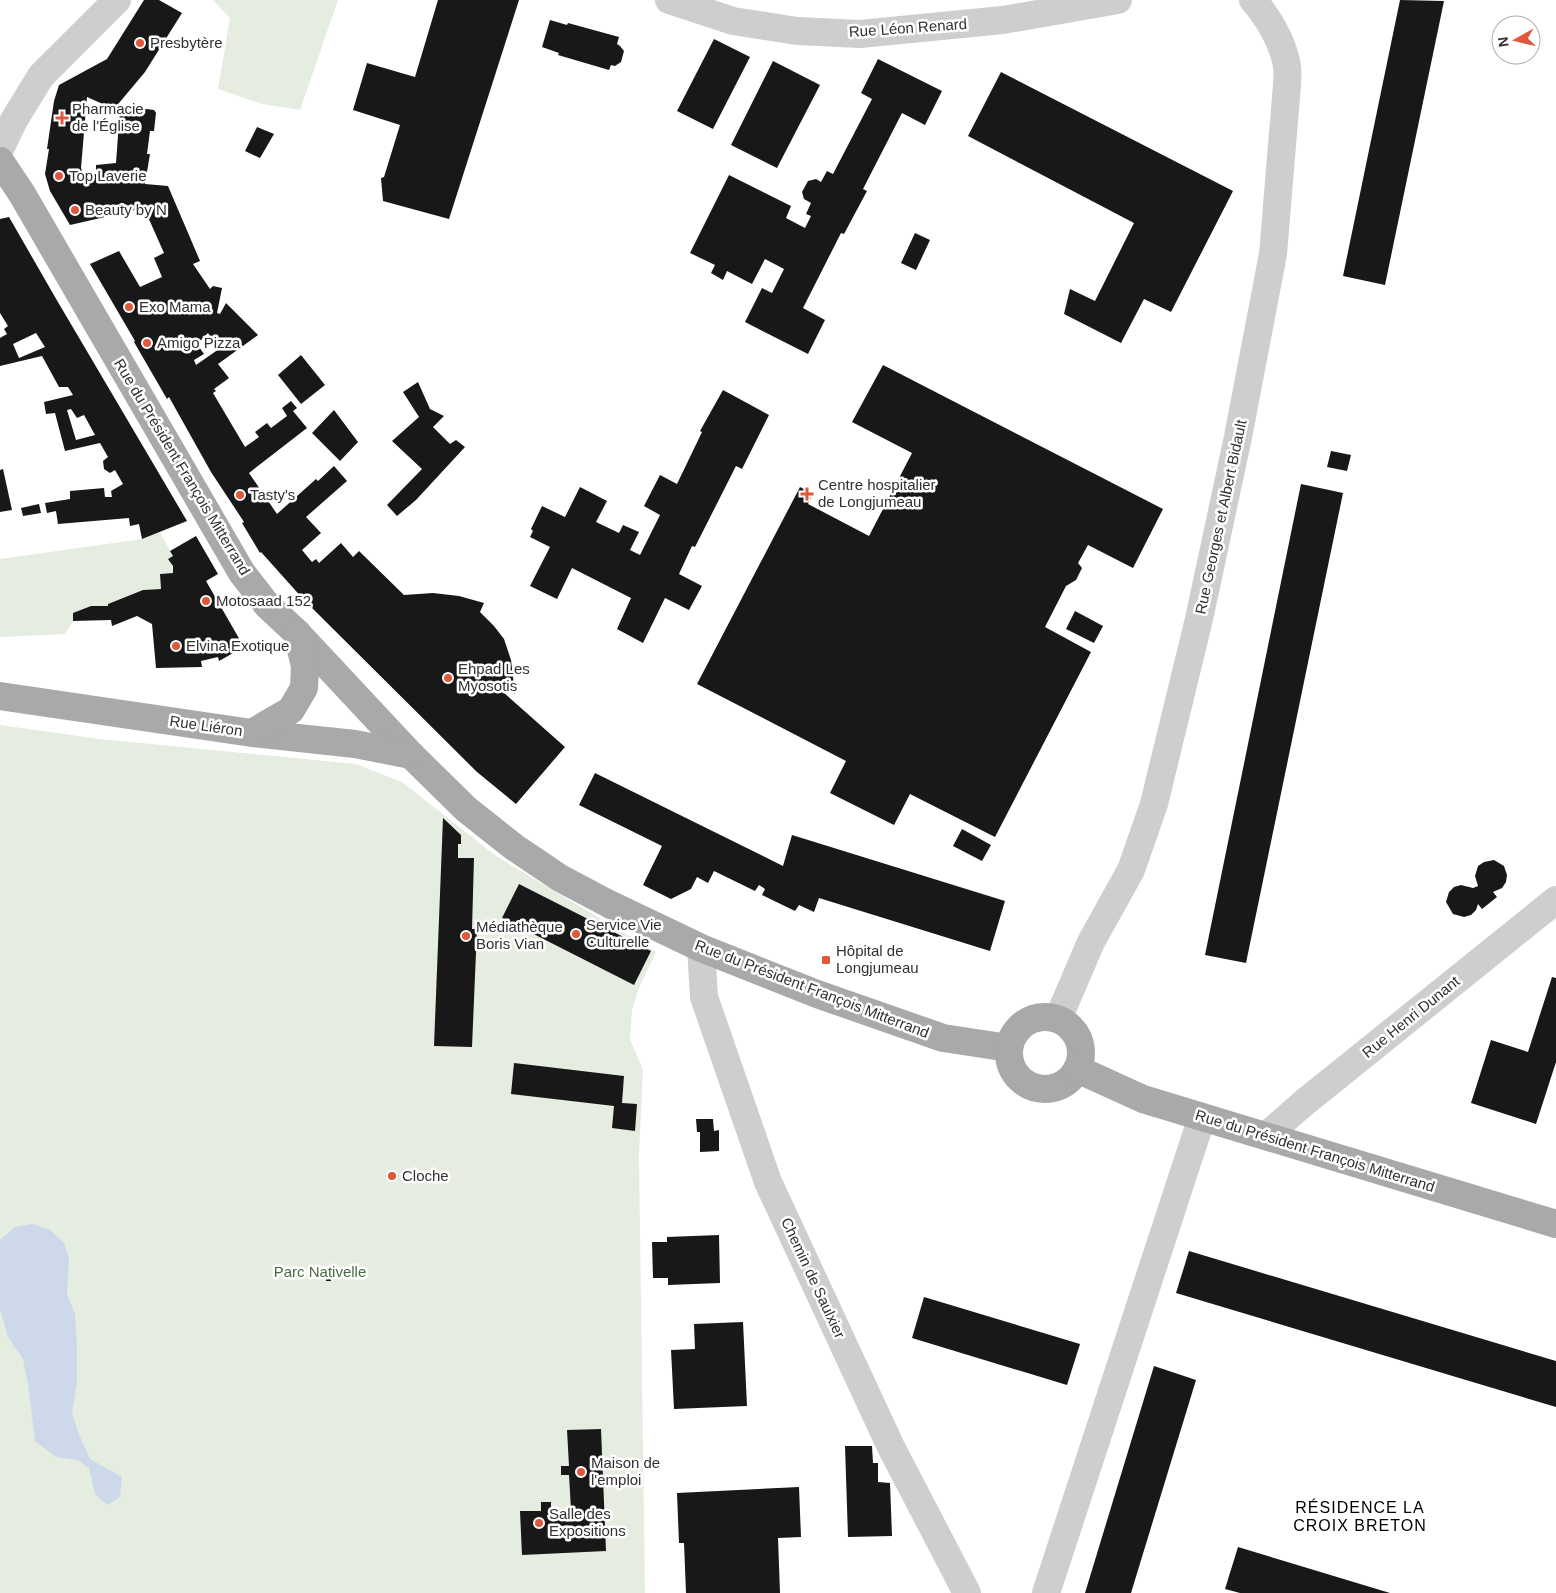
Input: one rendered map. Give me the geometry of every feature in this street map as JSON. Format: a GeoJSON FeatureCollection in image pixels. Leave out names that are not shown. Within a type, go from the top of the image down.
{"type":"FeatureCollection","features":[{"type":"Feature","properties":{"kind":"main road","name":"Rue du Président François Mitterrand"},"geometry":{"type":"LineString","coordinates":[[0,161],[11,193],[242,573],[267,605],[297,633],[411,755],[466,809],[560,878],[701,948],[817,994],[943,1038],[1009,1048]]}},
{"type":"Feature","properties":{"kind":"main road"},"geometry":{"type":"LineString","coordinates":[[252,733],[291,710],[304,688],[305,666],[297,633]]}},
{"type":"Feature","properties":{"kind":"main road","name":"Rue Liéron"},"geometry":{"type":"LineString","coordinates":[[0,696],[252,733],[355,744],[411,755]]}},
{"type":"Feature","properties":{"kind":"main road"},"geometry":{"type":"LineString","coordinates":[[1048,1017],[1058,1019],[1076,1034],[1080,1045],[1081,1057],[1077,1068],[1072,1077],[1058,1086],[1042,1089],[1032,1086],[1023,1081],[1015,1072],[1010,1060],[1009,1048],[1016,1033],[1027,1022],[1037,1018],[1048,1017]]}},
{"type":"Feature","properties":{"kind":"main road","name":"Rue du Président François Mitterrand"},"geometry":{"type":"LineString","coordinates":[[1077,1068],[1143,1098],[1556,1224]]}},
{"type":"Feature","properties":{"kind":"street"},"geometry":{"type":"LineString","coordinates":[[0,149],[14,120],[41,76],[117,0]]}},
{"type":"Feature","properties":{"kind":"street","name":"Rue Léon Renard"},"geometry":{"type":"LineString","coordinates":[[669,0],[733,20],[797,31],[860,34],[1003,20],[1118,0]]}},
{"type":"Feature","properties":{"kind":"street","name":"Rue Georges et Albert Bidault"},"geometry":{"type":"LineString","coordinates":[[1058,1019],[1091,942],[1131,870],[1154,804],[1199,619],[1238,437],[1272,254],[1287,85],[1287,65],[1278,39],[1266,16],[1253,0]]}},
{"type":"Feature","properties":{"kind":"street","name":"Rue Henri Dunant"},"geometry":{"type":"LineString","coordinates":[[1266,1136],[1556,900]]}},
{"type":"Feature","properties":{"kind":"street","name":"Chemin de Saulxier"},"geometry":{"type":"LineString","coordinates":[[701,948],[706,1004],[768,1182],[890,1447],[967,1593]]}},
{"type":"Feature","properties":{"kind":"street"},"geometry":{"type":"LineString","coordinates":[[1046,1593],[1202,1117]]}},
{"type":"Feature","properties":{"kind":"green space"},"geometry":{"type":"Polygon","coordinates":[[[213,0],[338,0],[300,110],[262,104],[218,89],[230,18],[213,0]]]}},
{"type":"Feature","properties":{"kind":"green space"},"geometry":{"type":"Polygon","coordinates":[[[160,532],[173,556],[168,559],[172,565],[173,573],[160,574],[161,589],[143,590],[108,604],[108,606],[91,606],[73,613],[73,621],[65,634],[0,637],[0,559],[142,539],[160,532]]]}},
{"type":"Feature","properties":{"kind":"green space","name":"Parc Nativelle"},"geometry":{"type":"Polygon","coordinates":[[[0,725],[100,739],[356,764],[402,782],[496,856],[656,952],[639,988],[632,1010],[630,1039],[643,1070],[639,1156],[645,1593],[0,1593],[0,725]]]}},
{"type":"Feature","properties":{"kind":"water"},"geometry":{"type":"Polygon","coordinates":[[[33,1224],[50,1230],[64,1243],[69,1258],[67,1294],[75,1314],[77,1346],[77,1382],[72,1413],[90,1459],[122,1477],[120,1497],[107,1505],[95,1494],[89,1468],[78,1460],[56,1457],[35,1441],[23,1359],[8,1337],[0,1309],[0,1240],[15,1227],[33,1224]]]}},
{"type":"Feature","properties":{"kind":"building"},"geometry":{"type":"Polygon","coordinates":[[[144,0],[159,0],[182,13],[145,72],[114,109],[87,97],[81,168],[84,176],[96,174],[96,165],[116,163],[120,108],[124,106],[154,110],[156,113],[154,131],[150,131],[147,154],[150,154],[145,184],[168,186],[200,261],[193,264],[210,289],[213,286],[222,288],[217,313],[220,314],[226,303],[258,335],[218,364],[229,378],[214,389],[216,391],[213,393],[245,447],[259,437],[255,432],[267,423],[271,428],[287,416],[282,408],[291,401],[297,408],[293,411],[307,428],[249,473],[277,514],[316,479],[318,481],[334,466],[347,481],[306,517],[321,533],[302,550],[312,562],[316,559],[319,563],[341,543],[353,557],[359,551],[404,595],[433,593],[459,596],[484,603],[480,612],[504,639],[511,660],[515,694],[507,687],[503,692],[565,747],[516,804],[477,772],[304,600],[260,553],[242,523],[244,522],[211,472],[169,397],[167,399],[90,264],[119,251],[140,287],[162,277],[154,258],[164,253],[144,208],[70,225],[50,191],[45,174],[54,101],[59,85],[107,59],[144,0]],[[208,333],[197,344],[204,354],[194,360],[196,365],[219,349],[208,333]]]}},
{"type":"Feature","properties":{"kind":"building"},"geometry":{"type":"Polygon","coordinates":[[[438,0],[519,0],[449,219],[383,201],[381,178],[384,177],[400,125],[353,110],[367,63],[415,77],[438,0]]]}},
{"type":"Feature","properties":{"kind":"building"},"geometry":{"type":"Polygon","coordinates":[[[1400,0],[1444,1],[1385,285],[1343,276],[1400,0]]]}},
{"type":"Feature","properties":{"kind":"building"},"geometry":{"type":"Polygon","coordinates":[[[550,20],[619,37],[617,44],[624,51],[621,62],[615,66],[611,65],[609,70],[558,55],[559,53],[542,47],[550,20]]]}},
{"type":"Feature","properties":{"kind":"building"},"geometry":{"type":"Polygon","coordinates":[[[714,39],[750,57],[713,129],[677,111],[714,39]]]}},
{"type":"Feature","properties":{"kind":"building"},"geometry":{"type":"Polygon","coordinates":[[[878,59],[942,91],[925,125],[902,113],[863,189],[867,191],[844,234],[841,233],[803,308],[825,320],[808,354],[745,322],[762,288],[772,293],[784,269],[765,259],[752,284],[727,271],[723,280],[711,273],[715,265],[690,253],[729,175],[791,206],[786,218],[805,228],[811,216],[806,214],[811,203],[804,199],[802,192],[808,181],[816,179],[821,182],[827,171],[833,174],[872,99],[861,93],[878,59]]]}},
{"type":"Feature","properties":{"kind":"building"},"geometry":{"type":"Polygon","coordinates":[[[773,61],[820,85],[777,168],[731,145],[773,61]]]}},
{"type":"Feature","properties":{"kind":"building"},"geometry":{"type":"Polygon","coordinates":[[[1001,72],[1233,191],[1171,312],[1144,299],[1121,343],[1064,314],[1070,289],[1095,301],[1134,223],[968,136],[1001,72]]]}},
{"type":"Feature","properties":{"kind":"building"},"geometry":{"type":"Polygon","coordinates":[[[257,127],[274,134],[260,158],[245,151],[257,127]]]}},
{"type":"Feature","properties":{"kind":"building"},"geometry":{"type":"Polygon","coordinates":[[[9,217],[187,521],[142,539],[139,524],[130,526],[129,518],[58,524],[56,511],[47,513],[45,503],[70,499],[70,491],[104,488],[105,497],[112,497],[111,491],[123,484],[115,470],[110,473],[104,469],[103,461],[108,457],[100,443],[65,451],[55,413],[46,414],[44,402],[73,395],[68,387],[59,387],[42,356],[0,366],[0,338],[7,334],[4,329],[8,326],[0,313],[0,219],[9,217]],[[36,333],[13,344],[19,358],[45,347],[36,333]],[[71,409],[67,410],[76,440],[95,435],[84,415],[77,418],[71,409]]]}},
{"type":"Feature","properties":{"kind":"building"},"geometry":{"type":"Polygon","coordinates":[[[915,233],[930,240],[916,270],[901,263],[915,233]]]}},
{"type":"Feature","properties":{"kind":"building"},"geometry":{"type":"Polygon","coordinates":[[[301,355],[325,385],[301,404],[278,375],[301,355]]]}},
{"type":"Feature","properties":{"kind":"building"},"geometry":{"type":"Polygon","coordinates":[[[883,365],[1163,509],[1133,568],[1088,545],[1078,563],[1082,568],[1076,580],[1066,586],[1045,627],[1091,652],[995,837],[910,794],[894,825],[830,793],[846,761],[697,684],[800,487],[813,494],[808,504],[869,536],[912,453],[852,422],[883,365]]]}},
{"type":"Feature","properties":{"kind":"building"},"geometry":{"type":"Polygon","coordinates":[[[418,382],[430,409],[444,416],[433,427],[450,444],[456,440],[465,447],[416,500],[397,516],[387,505],[422,469],[392,441],[419,417],[403,392],[418,382]]]}},
{"type":"Feature","properties":{"kind":"building"},"geometry":{"type":"Polygon","coordinates":[[[723,390],[769,415],[742,469],[736,466],[695,547],[692,546],[679,574],[702,586],[689,610],[665,598],[643,643],[617,629],[631,598],[572,568],[557,599],[530,586],[550,547],[530,537],[533,531],[531,529],[542,506],[565,517],[580,487],[607,501],[596,522],[619,533],[623,525],[639,532],[630,550],[640,555],[660,515],[644,506],[660,475],[677,484],[702,432],[700,431],[723,390]]]}},
{"type":"Feature","properties":{"kind":"building"},"geometry":{"type":"Polygon","coordinates":[[[334,410],[358,442],[340,461],[312,433],[334,410]]]}},
{"type":"Feature","properties":{"kind":"building"},"geometry":{"type":"Polygon","coordinates":[[[1331,451],[1351,455],[1347,471],[1327,467],[1331,451]]]}},
{"type":"Feature","properties":{"kind":"building"},"geometry":{"type":"Polygon","coordinates":[[[3,469],[12,510],[0,512],[0,470],[3,469]]]}},
{"type":"Feature","properties":{"kind":"building"},"geometry":{"type":"Polygon","coordinates":[[[1301,484],[1343,493],[1246,963],[1205,955],[1301,484]]]}},
{"type":"Feature","properties":{"kind":"building"},"geometry":{"type":"Polygon","coordinates":[[[39,504],[41,513],[23,516],[21,508],[39,504]]]}},
{"type":"Feature","properties":{"kind":"building"},"geometry":{"type":"Polygon","coordinates":[[[196,536],[218,574],[206,581],[244,647],[219,661],[218,657],[201,661],[202,667],[156,668],[152,624],[137,616],[112,626],[111,620],[73,621],[73,613],[91,606],[108,606],[108,604],[143,590],[161,589],[160,574],[173,573],[173,566],[168,559],[173,556],[170,551],[196,536]]]}},
{"type":"Feature","properties":{"kind":"building"},"geometry":{"type":"Polygon","coordinates":[[[1075,611],[1103,626],[1094,643],[1066,629],[1075,611]]]}},
{"type":"Feature","properties":{"kind":"building"},"geometry":{"type":"Polygon","coordinates":[[[595,773],[783,866],[792,835],[1005,901],[990,951],[819,898],[814,912],[799,905],[795,911],[762,895],[765,889],[759,885],[755,891],[714,871],[708,883],[697,877],[691,889],[671,899],[643,885],[662,846],[579,805],[595,773]]]}},
{"type":"Feature","properties":{"kind":"building"},"geometry":{"type":"Polygon","coordinates":[[[443,818],[461,835],[461,844],[458,844],[458,858],[474,858],[472,929],[477,929],[472,1047],[434,1046],[443,818]]]}},
{"type":"Feature","properties":{"kind":"building"},"geometry":{"type":"Polygon","coordinates":[[[962,829],[991,845],[982,861],[953,846],[962,829]]]}},
{"type":"Feature","properties":{"kind":"building"},"geometry":{"type":"Polygon","coordinates":[[[1494,860],[1504,866],[1507,875],[1506,882],[1502,888],[1493,892],[1497,897],[1482,909],[1478,904],[1476,910],[1471,915],[1464,917],[1453,914],[1446,902],[1449,892],[1454,887],[1461,885],[1473,888],[1478,886],[1475,876],[1478,866],[1484,862],[1494,860]]]}},
{"type":"Feature","properties":{"kind":"building","name":"Service Vie Culturelle"},"geometry":{"type":"Polygon","coordinates":[[[519,884],[651,951],[634,985],[502,918],[519,884]]]}},
{"type":"Feature","properties":{"kind":"building"},"geometry":{"type":"Polygon","coordinates":[[[1552,977],[1556,978],[1556,1062],[1536,1124],[1471,1103],[1491,1040],[1528,1052],[1552,977]]]}},
{"type":"Feature","properties":{"kind":"building"},"geometry":{"type":"Polygon","coordinates":[[[514,1063],[624,1076],[622,1103],[637,1104],[635,1131],[612,1128],[614,1106],[511,1094],[514,1063]]]}},
{"type":"Feature","properties":{"kind":"building"},"geometry":{"type":"Polygon","coordinates":[[[696,1119],[713,1119],[714,1131],[719,1130],[719,1151],[700,1152],[700,1132],[697,1132],[696,1119]]]}},
{"type":"Feature","properties":{"kind":"building"},"geometry":{"type":"Polygon","coordinates":[[[719,1235],[720,1283],[668,1285],[668,1278],[653,1278],[652,1242],[667,1242],[667,1237],[719,1235]]]}},
{"type":"Feature","properties":{"kind":"building"},"geometry":{"type":"Polygon","coordinates":[[[1189,1251],[1556,1361],[1556,1407],[1176,1293],[1189,1251]]]}},
{"type":"Feature","properties":{"kind":"building"},"geometry":{"type":"Polygon","coordinates":[[[326,1275],[330,1275],[331,1281],[326,1281],[326,1275]]]}},
{"type":"Feature","properties":{"kind":"building"},"geometry":{"type":"Polygon","coordinates":[[[924,1297],[1080,1344],[1067,1385],[912,1338],[924,1297]]]}},
{"type":"Feature","properties":{"kind":"building"},"geometry":{"type":"Polygon","coordinates":[[[743,1322],[747,1406],[674,1409],[671,1350],[695,1349],[694,1324],[743,1322]]]}},
{"type":"Feature","properties":{"kind":"building"},"geometry":{"type":"Polygon","coordinates":[[[1154,1366],[1196,1380],[1131,1593],[1085,1593],[1154,1366]]]}},
{"type":"Feature","properties":{"kind":"building"},"geometry":{"type":"Polygon","coordinates":[[[601,1429],[606,1551],[522,1555],[520,1511],[541,1511],[541,1502],[551,1502],[551,1510],[571,1510],[569,1475],[561,1475],[561,1466],[569,1466],[567,1430],[601,1429]]]}},
{"type":"Feature","properties":{"kind":"building"},"geometry":{"type":"Polygon","coordinates":[[[845,1446],[872,1446],[873,1463],[878,1463],[878,1482],[890,1483],[892,1536],[848,1537],[845,1446]]]}},
{"type":"Feature","properties":{"kind":"building"},"geometry":{"type":"Polygon","coordinates":[[[799,1487],[801,1537],[778,1538],[780,1593],[686,1593],[684,1543],[679,1543],[677,1493],[799,1487]]]}},
{"type":"Feature","properties":{"kind":"building"},"geometry":{"type":"Polygon","coordinates":[[[1238,1547],[1390,1593],[1240,1593],[1225,1589],[1238,1547]]]}},
{"type":"Feature","properties":{"kind":"place","name":"Presbytère"},"geometry":{"type":"Point","coordinates":[140,43]}},
{"type":"Feature","properties":{"kind":"place","name":"Pharmacie de l'Église"},"geometry":{"type":"Point","coordinates":[62,118]}},
{"type":"Feature","properties":{"kind":"place","name":"Top Laverie"},"geometry":{"type":"Point","coordinates":[59,176]}},
{"type":"Feature","properties":{"kind":"place","name":"Beauty by N"},"geometry":{"type":"Point","coordinates":[75,210]}},
{"type":"Feature","properties":{"kind":"place","name":"Exo Mama"},"geometry":{"type":"Point","coordinates":[129,307]}},
{"type":"Feature","properties":{"kind":"place","name":"Amigo Pizza"},"geometry":{"type":"Point","coordinates":[147,343]}},
{"type":"Feature","properties":{"kind":"place","name":"Centre hospitalier de Longjumeau"},"geometry":{"type":"Point","coordinates":[807,494]}},
{"type":"Feature","properties":{"kind":"place","name":"Tasty's"},"geometry":{"type":"Point","coordinates":[240,495]}},
{"type":"Feature","properties":{"kind":"place","name":"Motosaad 152"},"geometry":{"type":"Point","coordinates":[206,601]}},
{"type":"Feature","properties":{"kind":"place","name":"Elvina Exotique"},"geometry":{"type":"Point","coordinates":[176,646]}},
{"type":"Feature","properties":{"kind":"place","name":"Ehpad Les Myosotis"},"geometry":{"type":"Point","coordinates":[448,678]}},
{"type":"Feature","properties":{"kind":"place","name":"Service Vie Culturelle"},"geometry":{"type":"Point","coordinates":[576,934]}},
{"type":"Feature","properties":{"kind":"place","name":"Médiathèque Boris Vian"},"geometry":{"type":"Point","coordinates":[466,936]}},
{"type":"Feature","properties":{"kind":"place","name":"Hôpital de Longjumeau"},"geometry":{"type":"Point","coordinates":[826,960]}},
{"type":"Feature","properties":{"kind":"place","name":"Cloche"},"geometry":{"type":"Point","coordinates":[392,1176]}},
{"type":"Feature","properties":{"kind":"place","name":"Maison de l'emploi"},"geometry":{"type":"Point","coordinates":[581,1472]}},
{"type":"Feature","properties":{"kind":"place","name":"Salle des Expositions"},"geometry":{"type":"Point","coordinates":[539,1523]}},
{"type":"Feature","properties":{"kind":"district","name":"RÉSIDENCE LA CROIX BRETON"},"geometry":{"type":"Point","coordinates":[1360,1516]}}]}
